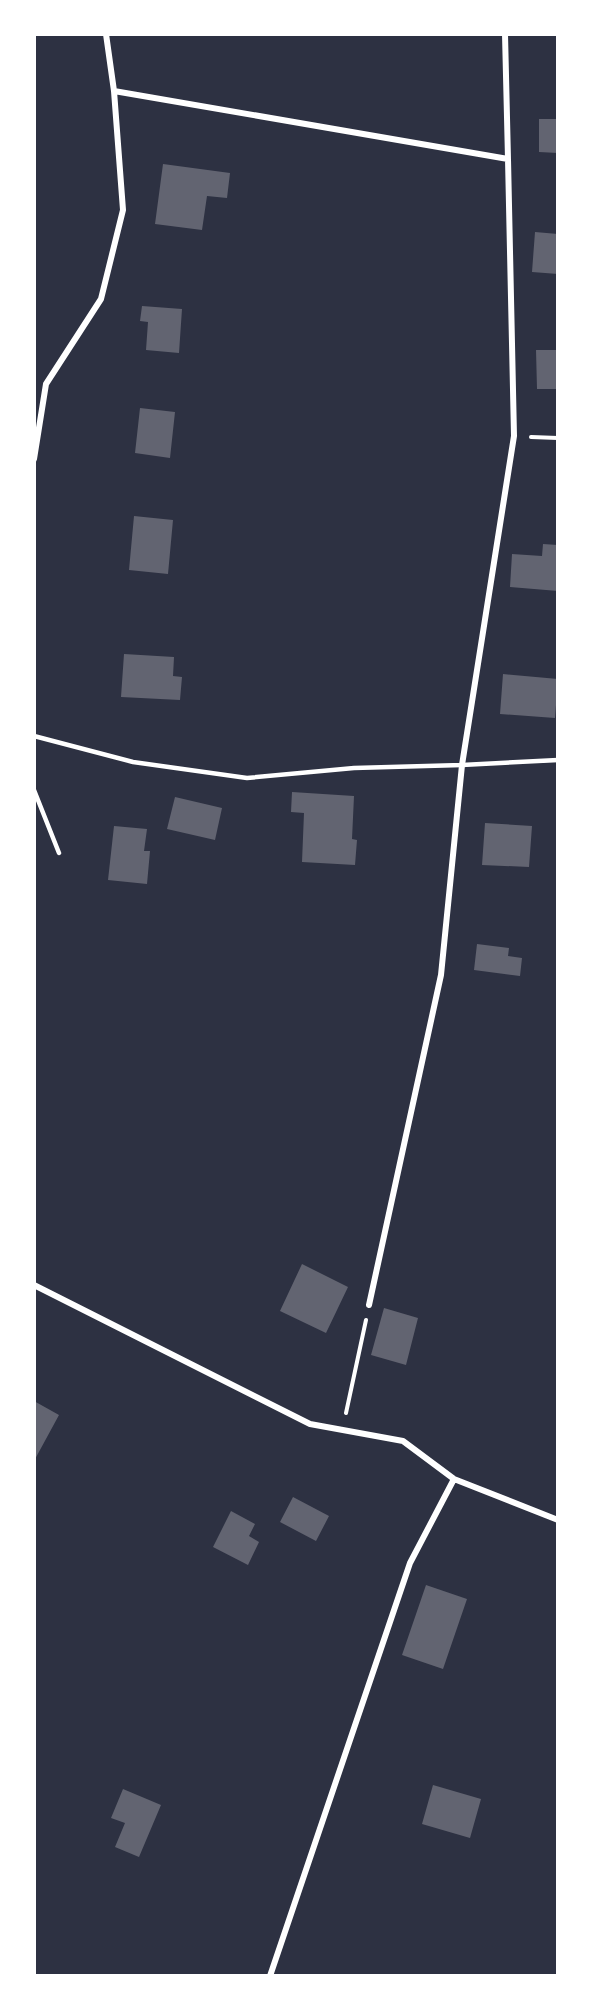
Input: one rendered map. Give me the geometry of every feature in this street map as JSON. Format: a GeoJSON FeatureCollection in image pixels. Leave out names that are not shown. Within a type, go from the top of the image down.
{"type":"FeatureCollection","features":[{"type":"Feature","properties":{"kind":"street"},"geometry":{"type":"LineString","coordinates":[[34,459],[46,384],[100,299],[123,210],[114,91],[106,34]]}},
{"type":"Feature","properties":{"kind":"street"},"geometry":{"type":"LineString","coordinates":[[369,1305],[441,975],[462,765],[514,436],[505,34]]}},
{"type":"Feature","properties":{"kind":"street"},"geometry":{"type":"LineString","coordinates":[[114,91],[508,159]]}},
{"type":"Feature","properties":{"kind":"street"},"geometry":{"type":"LineString","coordinates":[[34,1285],[310,1424],[403,1441],[454,1479],[558,1520]]}},
{"type":"Feature","properties":{"kind":"street"},"geometry":{"type":"LineString","coordinates":[[270,1976],[410,1563],[454,1479]]}},
{"type":"Feature","properties":{"kind":"lane"},"geometry":{"type":"LineString","coordinates":[[34,736],[133,762],[247,778],[354,768],[558,760]]}},
{"type":"Feature","properties":{"kind":"lane"},"geometry":{"type":"LineString","coordinates":[[34,790],[59,853]]}},
{"type":"Feature","properties":{"kind":"path"},"geometry":{"type":"LineString","coordinates":[[514,436],[558,438]]}},
{"type":"Feature","properties":{"kind":"path"},"geometry":{"type":"LineString","coordinates":[[342,1430],[369,1305]]}},
{"type":"Feature","properties":{"kind":"building"},"geometry":{"type":"Polygon","coordinates":[[[539,119],[558,119],[558,153],[539,152],[539,119]]]}},
{"type":"Feature","properties":{"kind":"building"},"geometry":{"type":"Polygon","coordinates":[[[163,164],[230,173],[227,198],[207,196],[202,230],[155,224],[163,164]]]}},
{"type":"Feature","properties":{"kind":"building"},"geometry":{"type":"Polygon","coordinates":[[[535,232],[558,234],[558,274],[532,272],[535,232]]]}},
{"type":"Feature","properties":{"kind":"building"},"geometry":{"type":"Polygon","coordinates":[[[142,306],[182,309],[179,353],[146,350],[148,322],[140,321],[142,306]]]}},
{"type":"Feature","properties":{"kind":"building"},"geometry":{"type":"Polygon","coordinates":[[[536,350],[558,350],[558,389],[537,389],[536,350]]]}},
{"type":"Feature","properties":{"kind":"building"},"geometry":{"type":"Polygon","coordinates":[[[140,408],[175,412],[170,458],[135,453],[140,408]]]}},
{"type":"Feature","properties":{"kind":"building"},"geometry":{"type":"Polygon","coordinates":[[[134,516],[173,520],[168,574],[129,570],[134,516]]]}},
{"type":"Feature","properties":{"kind":"building"},"geometry":{"type":"Polygon","coordinates":[[[543,544],[558,545],[558,591],[510,587],[512,554],[542,556],[543,544]]]}},
{"type":"Feature","properties":{"kind":"building"},"geometry":{"type":"Polygon","coordinates":[[[124,654],[174,657],[173,676],[182,677],[180,700],[121,697],[124,654]]]}},
{"type":"Feature","properties":{"kind":"building"},"geometry":{"type":"Polygon","coordinates":[[[503,674],[558,679],[555,718],[500,714],[503,674]]]}},
{"type":"Feature","properties":{"kind":"building"},"geometry":{"type":"Polygon","coordinates":[[[292,792],[354,796],[352,839],[357,840],[355,865],[302,862],[304,813],[291,812],[292,792]]]}},
{"type":"Feature","properties":{"kind":"building"},"geometry":{"type":"Polygon","coordinates":[[[175,797],[222,808],[215,840],[167,829],[175,797]]]}},
{"type":"Feature","properties":{"kind":"building"},"geometry":{"type":"Polygon","coordinates":[[[485,823],[532,826],[529,867],[482,865],[485,823]]]}},
{"type":"Feature","properties":{"kind":"building"},"geometry":{"type":"Polygon","coordinates":[[[114,826],[147,829],[144,851],[150,851],[147,884],[108,880],[114,826]]]}},
{"type":"Feature","properties":{"kind":"building"},"geometry":{"type":"Polygon","coordinates":[[[477,944],[509,948],[508,956],[522,958],[520,976],[474,970],[477,944]]]}},
{"type":"Feature","properties":{"kind":"building"},"geometry":{"type":"Polygon","coordinates":[[[302,1264],[348,1287],[326,1333],[280,1311],[302,1264]]]}},
{"type":"Feature","properties":{"kind":"building"},"geometry":{"type":"Polygon","coordinates":[[[384,1308],[418,1318],[406,1365],[371,1355],[384,1308]]]}},
{"type":"Feature","properties":{"kind":"building"},"geometry":{"type":"Polygon","coordinates":[[[34,1401],[59,1415],[34,1461],[34,1401]]]}},
{"type":"Feature","properties":{"kind":"building"},"geometry":{"type":"Polygon","coordinates":[[[293,1497],[329,1516],[316,1541],[280,1522],[293,1497]]]}},
{"type":"Feature","properties":{"kind":"building"},"geometry":{"type":"Polygon","coordinates":[[[231,1511],[255,1524],[249,1536],[259,1542],[248,1565],[213,1547],[231,1511]]]}},
{"type":"Feature","properties":{"kind":"building"},"geometry":{"type":"Polygon","coordinates":[[[426,1585],[467,1599],[443,1669],[402,1655],[426,1585]]]}},
{"type":"Feature","properties":{"kind":"building"},"geometry":{"type":"Polygon","coordinates":[[[433,1785],[481,1799],[470,1838],[422,1824],[433,1785]]]}},
{"type":"Feature","properties":{"kind":"building"},"geometry":{"type":"Polygon","coordinates":[[[123,1789],[161,1805],[139,1857],[115,1847],[125,1823],[111,1818],[123,1789]]]}}]}
